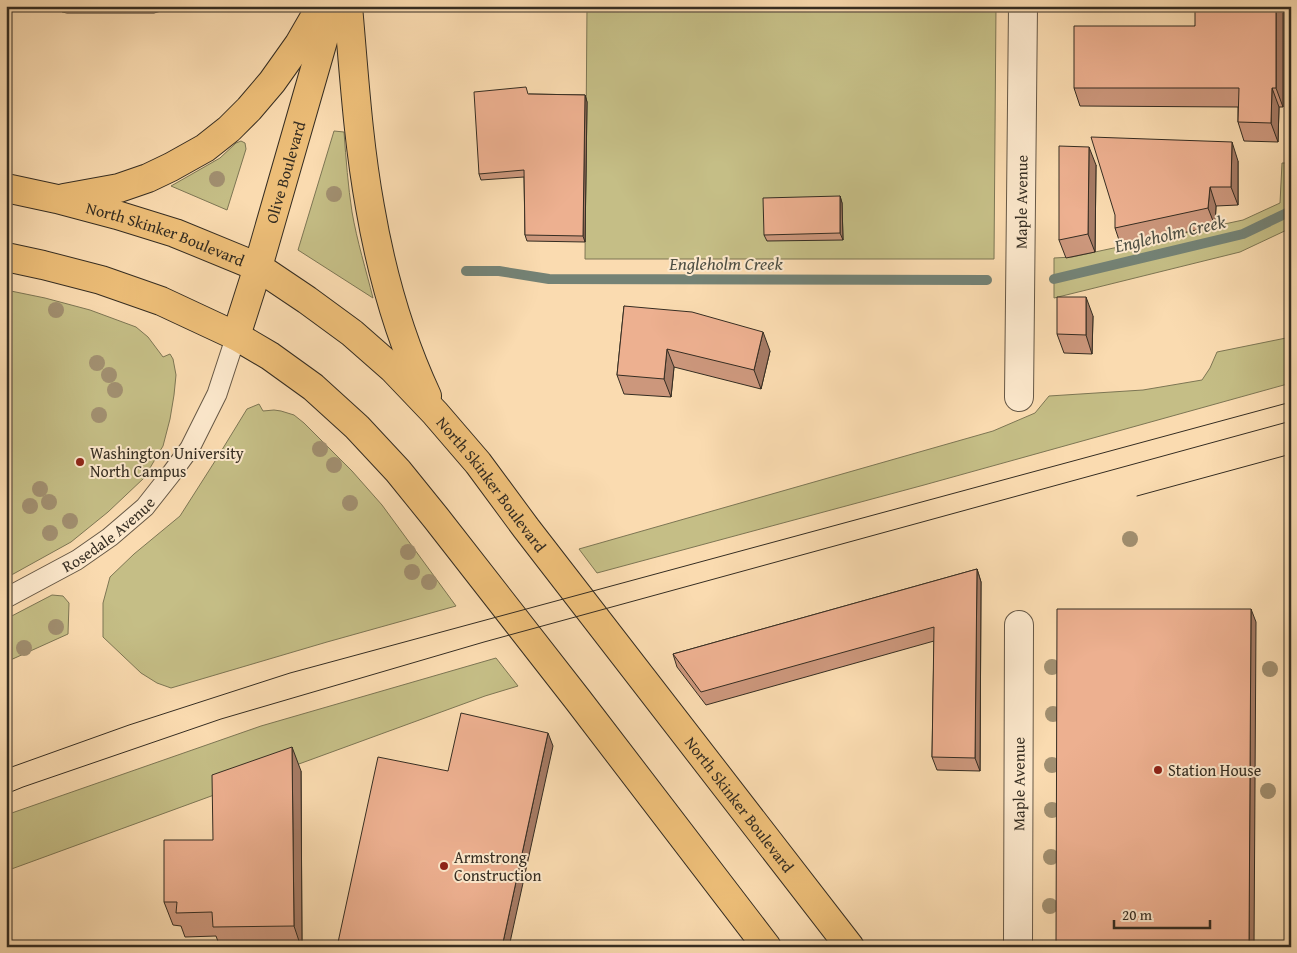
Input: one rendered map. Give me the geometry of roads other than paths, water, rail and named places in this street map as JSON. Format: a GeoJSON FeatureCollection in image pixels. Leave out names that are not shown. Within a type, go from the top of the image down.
{"type":"FeatureCollection","features":[{"type":"Feature","properties":{"kind":"main road"},"geometry":{"type":"LineString","coordinates":[[57,199],[119,188],[148,178],[205,148],[229,129],[272,82],[299,44],[321,6]]}},
{"type":"Feature","properties":{"kind":"main road","name":"Olive Boulevard"},"geometry":{"type":"LineString","coordinates":[[236,336],[258,267],[333,6]]}},
{"type":"Feature","properties":{"kind":"main road"},"geometry":{"type":"LineString","coordinates":[[348,6],[362,148],[381,260],[395,312],[417,373],[435,413]]}},
{"type":"Feature","properties":{"kind":"main road","name":"North Skinker Boulevard"},"geometry":{"type":"LineString","coordinates":[[6,188],[57,199],[175,233],[258,267],[308,300],[352,333],[393,369],[435,413],[478,463],[526,528],[850,947]]}},
{"type":"Feature","properties":{"kind":"main road"},"geometry":{"type":"LineString","coordinates":[[6,257],[101,280],[161,301],[236,336],[270,356],[313,387],[358,427],[398,471],[578,700],[767,947]]}},
{"type":"Feature","properties":{"kind":"street","name":"Maple Avenue"},"geometry":{"type":"LineString","coordinates":[[1019,397],[1023,6]]}},
{"type":"Feature","properties":{"kind":"street","name":"Maple Avenue"},"geometry":{"type":"LineString","coordinates":[[1018,946],[1019,625]]}},
{"type":"Feature","properties":{"kind":"lane","name":"Rosedale Avenue"},"geometry":{"type":"LineString","coordinates":[[6,598],[77,560],[110,537],[145,507],[190,448],[217,394],[236,336]]}},
{"type":"Feature","properties":{"kind":"waterway","name":"Engleholm Creek"},"geometry":{"type":"LineString","coordinates":[[1054,279],[1243,234],[1291,211]]}},
{"type":"Feature","properties":{"kind":"waterway","name":"Engleholm Creek"},"geometry":{"type":"LineString","coordinates":[[466,271],[499,271],[549,279],[987,280]]}},
{"type":"Feature","properties":{"kind":"tram line"},"geometry":{"type":"LineString","coordinates":[[6,769],[129,725],[290,673],[1291,402]]}},
{"type":"Feature","properties":{"kind":"tram line"},"geometry":{"type":"LineString","coordinates":[[6,794],[221,719],[484,642],[1291,421]]}},
{"type":"Feature","properties":{"kind":"tram line"},"geometry":{"type":"LineString","coordinates":[[1137,496],[1291,454]]}},
{"type":"Feature","properties":{"kind":"place","name":"Washington University North Campus"},"geometry":{"type":"Point","coordinates":[80,462]}},
{"type":"Feature","properties":{"kind":"place","name":"Station House"},"geometry":{"type":"Point","coordinates":[1158,770]}},
{"type":"Feature","properties":{"kind":"place","name":"Armstrong Construction"},"geometry":{"type":"Point","coordinates":[444,866]}}]}
